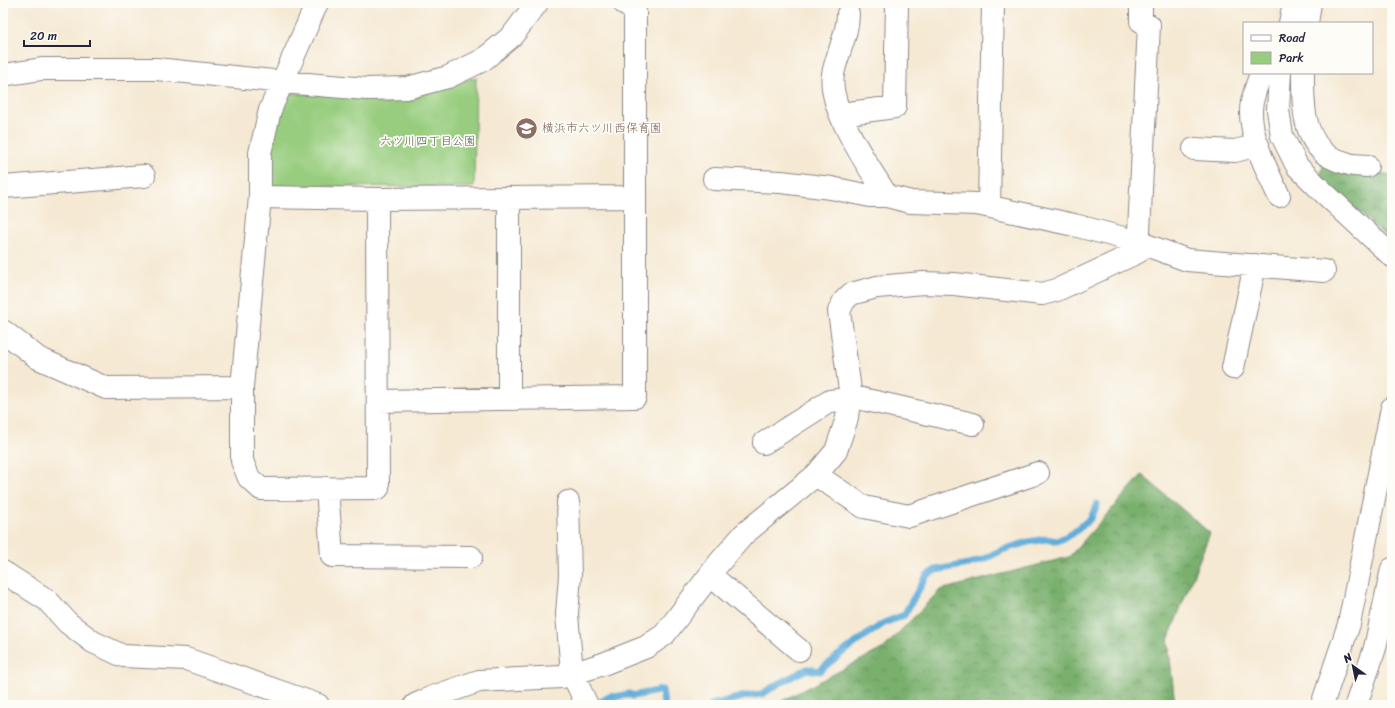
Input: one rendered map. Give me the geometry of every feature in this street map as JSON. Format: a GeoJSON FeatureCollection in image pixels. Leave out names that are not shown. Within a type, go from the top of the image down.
{"type":"FeatureCollection","features":[{"type":"Feature","properties":{"kind":"street"},"geometry":{"type":"LineString","coordinates":[[316,3],[270,110],[260,153],[260,197],[242,387],[242,461],[250,478],[261,489],[378,488],[377,199]]}},
{"type":"Feature","properties":{"kind":"street"},"geometry":{"type":"LineString","coordinates":[[3,75],[42,69],[156,69],[367,89],[407,88],[448,77],[483,60],[512,36],[537,3]]}},
{"type":"Feature","properties":{"kind":"street"},"geometry":{"type":"LineString","coordinates":[[378,401],[635,397],[638,187],[635,11],[624,3]]}},
{"type":"Feature","properties":{"kind":"street"},"geometry":{"type":"LineString","coordinates":[[841,114],[895,107],[897,3]]}},
{"type":"Feature","properties":{"kind":"street"},"geometry":{"type":"LineString","coordinates":[[989,206],[993,3]]}},
{"type":"Feature","properties":{"kind":"street"},"geometry":{"type":"LineString","coordinates":[[415,705],[479,681],[562,677],[603,664],[646,647],[664,635],[744,534],[816,475],[836,451],[847,418],[849,399],[839,311],[844,301],[851,294],[877,287],[923,283],[954,284],[1042,294],[1057,290],[1138,252],[1152,25],[1141,21],[1141,3]]}},
{"type":"Feature","properties":{"kind":"street"},"geometry":{"type":"LineString","coordinates":[[1294,19],[1310,3]]}},
{"type":"Feature","properties":{"kind":"street"},"geometry":{"type":"LineString","coordinates":[[848,14],[848,25],[833,75],[834,95],[856,147],[887,196]]}},
{"type":"Feature","properties":{"kind":"street"},"geometry":{"type":"LineString","coordinates":[[1261,74],[1251,104],[1252,127],[1265,165],[1279,196]]}},
{"type":"Feature","properties":{"kind":"street"},"geometry":{"type":"LineString","coordinates":[[1280,74],[1278,110],[1282,136],[1297,166],[1320,190],[1392,256]]}},
{"type":"Feature","properties":{"kind":"street"},"geometry":{"type":"LineString","coordinates":[[1304,74],[1303,105],[1307,122],[1314,140],[1324,153],[1346,164],[1367,166]]}},
{"type":"Feature","properties":{"kind":"street"},"geometry":{"type":"LineString","coordinates":[[1194,149],[1235,151],[1258,146]]}},
{"type":"Feature","properties":{"kind":"street"},"geometry":{"type":"LineString","coordinates":[[3,187],[144,176]]}},
{"type":"Feature","properties":{"kind":"street"},"geometry":{"type":"LineString","coordinates":[[719,179],[781,182],[831,188],[870,196],[887,196],[911,202],[977,204],[989,206],[1001,210],[1074,225],[1138,242],[1187,260],[1255,265],[1320,265]]}},
{"type":"Feature","properties":{"kind":"street"},"geometry":{"type":"LineString","coordinates":[[260,197],[377,199],[509,198],[638,187]]}},
{"type":"Feature","properties":{"kind":"street"},"geometry":{"type":"LineString","coordinates":[[509,198],[509,399]]}},
{"type":"Feature","properties":{"kind":"street"},"geometry":{"type":"LineString","coordinates":[[1233,368],[1255,265]]}},
{"type":"Feature","properties":{"kind":"street"},"geometry":{"type":"LineString","coordinates":[[3,331],[38,358],[106,388],[242,387]]}},
{"type":"Feature","properties":{"kind":"street"},"geometry":{"type":"LineString","coordinates":[[764,443],[830,401],[849,399],[973,424]]}},
{"type":"Feature","properties":{"kind":"street"},"geometry":{"type":"LineString","coordinates":[[1322,705],[1349,624],[1392,408]]}},
{"type":"Feature","properties":{"kind":"street"},"geometry":{"type":"LineString","coordinates":[[816,475],[864,507],[909,516],[1038,473]]}},
{"type":"Feature","properties":{"kind":"street"},"geometry":{"type":"LineString","coordinates":[[327,488],[332,556],[471,557]]}},
{"type":"Feature","properties":{"kind":"street"},"geometry":{"type":"LineString","coordinates":[[568,502],[570,575],[567,614],[572,674],[587,705]]}},
{"type":"Feature","properties":{"kind":"street"},"geometry":{"type":"LineString","coordinates":[[1356,705],[1375,648],[1392,569]]}},
{"type":"Feature","properties":{"kind":"street"},"geometry":{"type":"LineString","coordinates":[[3,572],[47,600],[68,623],[93,642],[123,656],[186,659],[318,705]]}},
{"type":"Feature","properties":{"kind":"street"},"geometry":{"type":"LineString","coordinates":[[710,575],[799,650]]}},
{"type":"Feature","properties":{"kind":"green space","name":"六ツ川四丁目公園"},"geometry":{"type":"Polygon","coordinates":[[[476,77],[474,187],[270,186],[272,148],[281,110],[289,93],[408,99],[476,77]]]}},
{"type":"Feature","properties":{"kind":"green space"},"geometry":{"type":"Polygon","coordinates":[[[1324,163],[1392,175],[1392,242],[1320,177],[1324,163]]]}},
{"type":"Feature","properties":{"kind":"green space"},"geometry":{"type":"Polygon","coordinates":[[[1142,475],[1210,533],[1168,640],[1175,705],[774,705],[884,648],[940,590],[1069,557],[1142,475]]]}},
{"type":"Feature","properties":{"kind":"waterway"},"geometry":{"type":"LineString","coordinates":[[711,705],[746,696],[762,694],[807,669],[819,671],[884,623],[904,615],[927,575],[936,570],[969,564],[984,559],[1002,550],[1028,542],[1046,539],[1057,541],[1072,534],[1091,518],[1097,504]]}},
{"type":"Feature","properties":{"kind":"waterway"},"geometry":{"type":"LineString","coordinates":[[594,705],[611,696],[615,697],[629,694],[633,696],[662,690],[664,705]]}},
{"type":"Feature","properties":{"kind":"place","name":"横浜市六ツ川西保育園"},"geometry":{"type":"Point","coordinates":[527,128]}}]}
